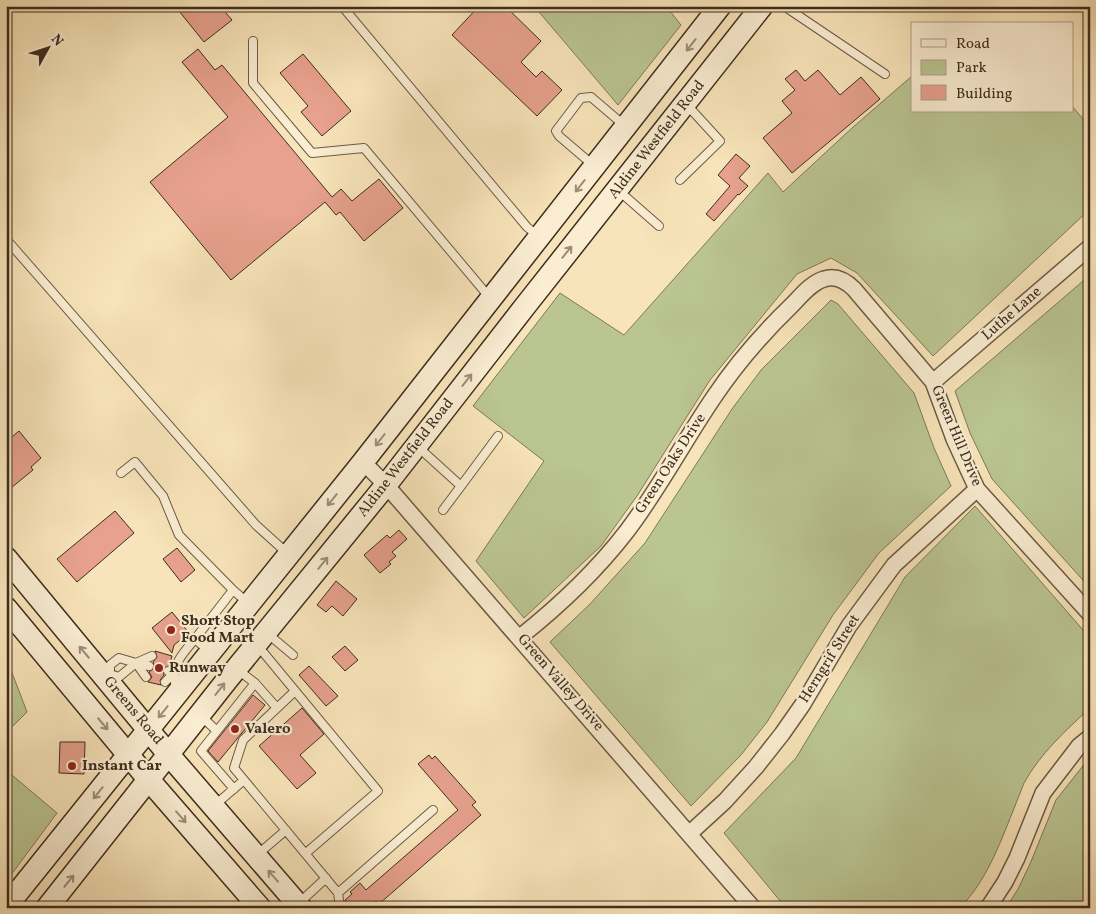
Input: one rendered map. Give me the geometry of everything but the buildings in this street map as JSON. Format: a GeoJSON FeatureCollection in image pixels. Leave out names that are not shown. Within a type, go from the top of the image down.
{"type":"FeatureCollection","features":[{"type":"Feature","properties":{"kind":"main road","name":"Aldine Westfield Road"},"geometry":{"type":"LineString","coordinates":[[7,904],[148,730],[172,679],[203,646],[249,604],[363,462],[720,6]]}},
{"type":"Feature","properties":{"kind":"main road","name":"Aldine Westfield Road"},"geometry":{"type":"LineString","coordinates":[[47,908],[236,669],[386,485],[526,304],[762,6]]}},
{"type":"Feature","properties":{"kind":"main road"},"geometry":{"type":"LineString","coordinates":[[496,292],[526,304]]}},
{"type":"Feature","properties":{"kind":"main road","name":"Greens Road"},"geometry":{"type":"LineString","coordinates":[[8,563],[108,676],[148,730],[297,907]]}},
{"type":"Feature","properties":{"kind":"main road"},"geometry":{"type":"LineString","coordinates":[[6,608],[149,780],[260,908]]}},
{"type":"Feature","properties":{"kind":"street","name":"Luthe Lane"},"geometry":{"type":"LineString","coordinates":[[934,382],[1090,247]]}},
{"type":"Feature","properties":{"kind":"street","name":"Green Hill Drive"},"geometry":{"type":"LineString","coordinates":[[815,284],[824,278],[845,281],[934,382],[954,439],[977,488],[1090,614]]}},
{"type":"Feature","properties":{"kind":"street","name":"Green Oaks Drive"},"geometry":{"type":"LineString","coordinates":[[520,637],[542,620],[617,543],[681,451],[714,397],[744,356],[778,319],[815,284]]}},
{"type":"Feature","properties":{"kind":"street","name":"Green Valley Drive"},"geometry":{"type":"LineString","coordinates":[[363,462],[386,485],[520,637],[753,908]]}},
{"type":"Feature","properties":{"kind":"street","name":"Herngrif Street"},"geometry":{"type":"LineString","coordinates":[[689,834],[725,801],[756,768],[782,734],[848,626],[894,565],[977,488]]}},
{"type":"Feature","properties":{"kind":"street"},"geometry":{"type":"LineString","coordinates":[[988,908],[1005,882],[1043,793],[1069,759],[1090,737]]}},
{"type":"Feature","properties":{"kind":"lane"},"geometry":{"type":"LineString","coordinates":[[342,6],[527,227],[540,237]]}},
{"type":"Feature","properties":{"kind":"lane"},"geometry":{"type":"LineString","coordinates":[[784,6],[885,74]]}},
{"type":"Feature","properties":{"kind":"lane"},"geometry":{"type":"LineString","coordinates":[[253,41],[253,83],[312,153],[364,148],[496,292]]}},
{"type":"Feature","properties":{"kind":"lane"},"geometry":{"type":"LineString","coordinates":[[595,167],[559,136],[556,130],[582,98],[591,97],[626,127]]}},
{"type":"Feature","properties":{"kind":"lane"},"geometry":{"type":"LineString","coordinates":[[680,180],[720,141],[686,103]]}},
{"type":"Feature","properties":{"kind":"lane"},"geometry":{"type":"LineString","coordinates":[[618,190],[659,226]]}},
{"type":"Feature","properties":{"kind":"lane"},"geometry":{"type":"LineString","coordinates":[[6,239],[256,525],[288,555]]}},
{"type":"Feature","properties":{"kind":"lane"},"geometry":{"type":"LineString","coordinates":[[443,510],[498,436]]}},
{"type":"Feature","properties":{"kind":"lane"},"geometry":{"type":"LineString","coordinates":[[416,446],[461,486]]}},
{"type":"Feature","properties":{"kind":"lane"},"geometry":{"type":"LineString","coordinates":[[121,473],[135,462],[163,496],[179,535],[249,604]]}},
{"type":"Feature","properties":{"kind":"lane"},"geometry":{"type":"LineString","coordinates":[[203,646],[233,590]]}},
{"type":"Feature","properties":{"kind":"lane"},"geometry":{"type":"LineString","coordinates":[[262,638],[293,655]]}},
{"type":"Feature","properties":{"kind":"lane"},"geometry":{"type":"LineString","coordinates":[[262,638],[296,691],[378,791],[306,853]]}},
{"type":"Feature","properties":{"kind":"lane"},"geometry":{"type":"LineString","coordinates":[[149,666],[136,663],[119,658],[110,665],[108,676],[119,677],[136,663],[152,656]]}},
{"type":"Feature","properties":{"kind":"lane"},"geometry":{"type":"LineString","coordinates":[[171,660],[172,679]]}},
{"type":"Feature","properties":{"kind":"lane"},"geometry":{"type":"LineString","coordinates":[[136,663],[146,677]]}},
{"type":"Feature","properties":{"kind":"lane"},"geometry":{"type":"LineString","coordinates":[[236,669],[255,683],[277,708]]}},
{"type":"Feature","properties":{"kind":"lane"},"geometry":{"type":"LineString","coordinates":[[234,790],[201,751],[255,683]]}},
{"type":"Feature","properties":{"kind":"lane"},"geometry":{"type":"LineString","coordinates":[[296,691],[243,740],[234,768],[338,893],[340,908]]}},
{"type":"Feature","properties":{"kind":"lane"},"geometry":{"type":"LineString","coordinates":[[200,715],[217,731]]}},
{"type":"Feature","properties":{"kind":"lane"},"geometry":{"type":"LineString","coordinates":[[214,807],[244,780]]}},
{"type":"Feature","properties":{"kind":"lane"},"geometry":{"type":"LineString","coordinates":[[338,893],[433,810]]}},
{"type":"Feature","properties":{"kind":"lane"},"geometry":{"type":"LineString","coordinates":[[256,856],[286,830]]}},
{"type":"Feature","properties":{"kind":"lane"},"geometry":{"type":"LineString","coordinates":[[297,907],[326,878]]}},
{"type":"Feature","properties":{"kind":"green space"},"geometry":{"type":"Polygon","coordinates":[[[534,6],[666,6],[681,25],[618,105],[534,6]]]}},
{"type":"Feature","properties":{"kind":"green space"},"geometry":{"type":"Polygon","coordinates":[[[911,77],[911,112],[1074,112],[1074,108],[1090,127],[1090,209],[933,356],[857,273],[831,258],[797,274],[710,380],[637,496],[601,546],[524,618],[476,561],[544,461],[473,406],[560,293],[624,335],[768,173],[783,192],[911,77]]]}},
{"type":"Feature","properties":{"kind":"green space"},"geometry":{"type":"Polygon","coordinates":[[[1090,275],[1090,588],[992,479],[970,433],[955,391],[1090,275]]]}},
{"type":"Feature","properties":{"kind":"green space"},"geometry":{"type":"Polygon","coordinates":[[[831,300],[838,304],[914,393],[934,448],[951,486],[879,553],[833,615],[767,722],[741,755],[691,806],[550,642],[590,604],[645,543],[732,409],[761,370],[831,300]]]}},
{"type":"Feature","properties":{"kind":"green space"},"geometry":{"type":"Polygon","coordinates":[[[975,506],[1090,638],[1090,708],[1054,743],[1030,772],[985,875],[960,908],[786,908],[724,833],[796,758],[905,577],[975,506]]]}},
{"type":"Feature","properties":{"kind":"green space"},"geometry":{"type":"Polygon","coordinates":[[[6,657],[27,712],[6,733],[6,657]]]}},
{"type":"Feature","properties":{"kind":"green space"},"geometry":{"type":"Polygon","coordinates":[[[1090,757],[1090,908],[1006,908],[1030,864],[1056,800],[1090,757]]]}},
{"type":"Feature","properties":{"kind":"green space"},"geometry":{"type":"Polygon","coordinates":[[[6,770],[57,813],[8,879],[6,877],[6,770]]]}},
{"type":"Feature","properties":{"kind":"place","name":"Short Stop Food Mart"},"geometry":{"type":"Point","coordinates":[171,630]}},
{"type":"Feature","properties":{"kind":"place","name":"Runway"},"geometry":{"type":"Point","coordinates":[159,668]}},
{"type":"Feature","properties":{"kind":"place","name":"Valero"},"geometry":{"type":"Point","coordinates":[235,729]}},
{"type":"Feature","properties":{"kind":"place","name":"Instant Car"},"geometry":{"type":"Point","coordinates":[72,766]}}]}
